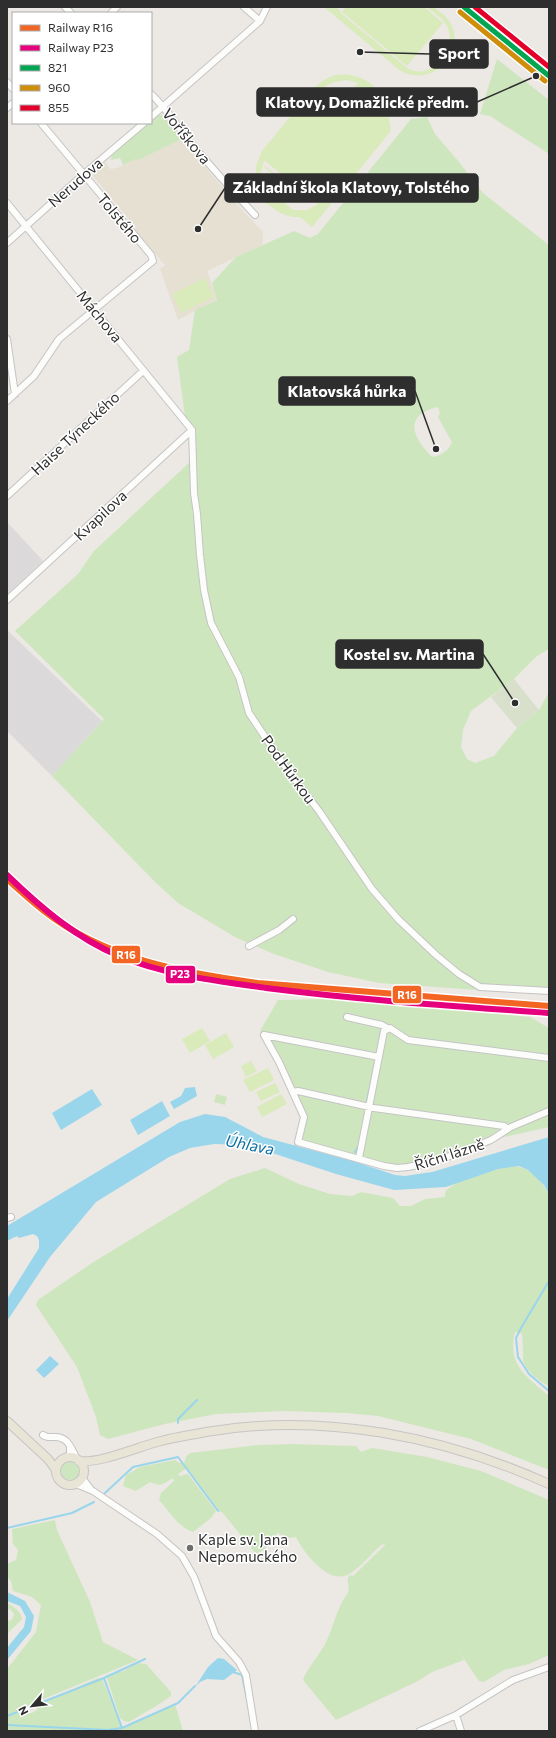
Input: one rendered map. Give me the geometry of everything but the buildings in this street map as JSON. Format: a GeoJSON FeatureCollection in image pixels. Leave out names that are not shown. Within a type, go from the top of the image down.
{"type":"FeatureCollection","features":[{"type":"Feature","properties":{"kind":"main road"},"geometry":{"type":"LineString","coordinates":[[464,7],[549,76]]}},
{"type":"Feature","properties":{"kind":"main road"},"geometry":{"type":"LineString","coordinates":[[7,1421],[48,1459],[56,1470],[57,1476],[66,1484],[76,1484],[99,1459]]}},
{"type":"Feature","properties":{"kind":"main road"},"geometry":{"type":"LineString","coordinates":[[48,1459],[99,1459],[162,1440],[208,1432],[256,1426],[312,1426],[370,1430],[439,1444],[488,1460],[549,1484]]}},
{"type":"Feature","properties":{"kind":"main road"},"geometry":{"type":"LineString","coordinates":[[56,1470],[64,1459]]}},
{"type":"Feature","properties":{"kind":"main road"},"geometry":{"type":"LineString","coordinates":[[78,1460],[83,1466],[83,1475]]}},
{"type":"Feature","properties":{"kind":"street"},"geometry":{"type":"LineString","coordinates":[[244,7],[260,21]]}},
{"type":"Feature","properties":{"kind":"street"},"geometry":{"type":"LineString","coordinates":[[152,116],[260,21],[267,7]]}},
{"type":"Feature","properties":{"kind":"street","name":"Voříškova"},"geometry":{"type":"LineString","coordinates":[[152,95],[164,106],[184,134],[255,215]]}},
{"type":"Feature","properties":{"kind":"street","name":"Tolstého"},"geometry":{"type":"LineString","coordinates":[[43,124],[153,258],[151,263],[94,309]]}},
{"type":"Feature","properties":{"kind":"street","name":"Nerudova"},"geometry":{"type":"LineString","coordinates":[[7,243],[143,124]]}},
{"type":"Feature","properties":{"kind":"street","name":"Máchova"},"geometry":{"type":"LineString","coordinates":[[7,203],[192,430]]}},
{"type":"Feature","properties":{"kind":"street"},"geometry":{"type":"LineString","coordinates":[[7,401],[34,376],[59,339],[94,309]]}},
{"type":"Feature","properties":{"kind":"street"},"geometry":{"type":"LineString","coordinates":[[7,339],[15,394]]}},
{"type":"Feature","properties":{"kind":"street","name":"Haise Týneckého"},"geometry":{"type":"LineString","coordinates":[[7,496],[143,371]]}},
{"type":"Feature","properties":{"kind":"street","name":"Kvapilova"},"geometry":{"type":"LineString","coordinates":[[7,600],[192,430]]}},
{"type":"Feature","properties":{"kind":"street","name":"Pod Hůrkou"},"geometry":{"type":"LineString","coordinates":[[192,430],[194,493],[204,590],[211,623],[239,677],[249,713],[283,764],[319,812],[372,888],[398,919],[459,974],[480,987],[549,991]]}},
{"type":"Feature","properties":{"kind":"street"},"geometry":{"type":"LineString","coordinates":[[249,946],[280,930],[293,919]]}},
{"type":"Feature","properties":{"kind":"street"},"geometry":{"type":"LineString","coordinates":[[347,1017],[390,1028],[408,1040],[549,1058]]}},
{"type":"Feature","properties":{"kind":"street"},"geometry":{"type":"LineString","coordinates":[[359,1158],[384,1031],[387,1028]]}},
{"type":"Feature","properties":{"kind":"street"},"geometry":{"type":"LineString","coordinates":[[379,1057],[264,1035],[293,1092],[374,1108],[504,1126],[508,1129]]}},
{"type":"Feature","properties":{"kind":"street","name":"Říční lázně"},"geometry":{"type":"LineString","coordinates":[[293,1092],[304,1117],[298,1142],[384,1166],[397,1168],[408,1167],[444,1158],[491,1140],[501,1135],[508,1129],[549,1112]]}},
{"type":"Feature","properties":{"kind":"street"},"geometry":{"type":"LineString","coordinates":[[43,1435],[46,1437],[63,1438],[69,1443],[78,1460]]}},
{"type":"Feature","properties":{"kind":"street"},"geometry":{"type":"LineString","coordinates":[[64,1459],[70,1452],[69,1443]]}},
{"type":"Feature","properties":{"kind":"street"},"geometry":{"type":"LineString","coordinates":[[83,1475],[85,1483],[93,1491]]}},
{"type":"Feature","properties":{"kind":"street"},"geometry":{"type":"LineString","coordinates":[[76,1484],[93,1491],[158,1534],[175,1548],[185,1560],[194,1577],[216,1636],[239,1662],[246,1675],[255,1731]]}},
{"type":"Feature","properties":{"kind":"street"},"geometry":{"type":"LineString","coordinates":[[420,1731],[456,1715],[513,1680],[549,1667]]}},
{"type":"Feature","properties":{"kind":"street"},"geometry":{"type":"LineString","coordinates":[[456,1715],[461,1731]]}},
{"type":"Feature","properties":{"kind":"shaded area"},"geometry":{"type":"Polygon","coordinates":[[[182,139],[233,200],[263,232],[262,245],[207,271],[217,299],[178,320],[160,269],[165,265],[134,230],[136,228],[93,176],[94,172],[105,162],[110,169],[117,168],[136,159],[137,161],[182,139]]]}},
{"type":"Feature","properties":{"kind":"shaded area"},"geometry":{"type":"Polygon","coordinates":[[[7,522],[43,561],[7,594],[7,522]]]}},
{"type":"Feature","properties":{"kind":"shaded area"},"geometry":{"type":"Polygon","coordinates":[[[7,630],[102,721],[52,776],[7,731],[7,630]]]}},
{"type":"Feature","properties":{"kind":"green space"},"geometry":{"type":"Polygon","coordinates":[[[324,7],[337,7],[342,14],[406,67],[415,71],[424,71],[432,68],[440,62],[449,44],[450,35],[447,26],[427,7],[434,7],[450,22],[454,34],[454,45],[450,56],[443,65],[434,72],[423,75],[410,75],[398,69],[324,7]]]}},
{"type":"Feature","properties":{"kind":"green space"},"geometry":{"type":"Polygon","coordinates":[[[346,7],[424,7],[443,23],[407,66],[342,12],[346,7]]]}},
{"type":"Feature","properties":{"kind":"green space"},"geometry":{"type":"Polygon","coordinates":[[[497,59],[549,100],[549,154],[490,116],[480,114],[497,59]]]}},
{"type":"Feature","properties":{"kind":"green space"},"geometry":{"type":"Polygon","coordinates":[[[343,74],[364,79],[370,83],[376,88],[384,101],[391,131],[312,227],[300,217],[292,217],[280,213],[266,203],[261,197],[256,184],[256,166],[262,151],[314,88],[324,80],[335,75],[343,74]],[[346,80],[325,86],[343,101],[358,83],[346,80]],[[264,160],[261,172],[263,185],[293,210],[307,210],[318,204],[264,160]]]}},
{"type":"Feature","properties":{"kind":"green space"},"geometry":{"type":"Polygon","coordinates":[[[158,115],[163,115],[182,139],[137,161],[136,159],[123,165],[120,158],[111,160],[112,154],[146,124],[152,124],[152,118],[158,115]]]}},
{"type":"Feature","properties":{"kind":"green space"},"geometry":{"type":"Polygon","coordinates":[[[427,117],[435,134],[483,193],[549,245],[549,649],[537,656],[514,679],[471,711],[463,730],[461,747],[467,759],[475,763],[494,756],[517,728],[539,710],[549,692],[549,995],[379,983],[328,972],[271,953],[235,937],[178,903],[155,882],[52,776],[104,719],[15,631],[78,574],[94,551],[191,461],[177,357],[189,350],[195,310],[217,300],[212,283],[236,257],[294,231],[310,238],[318,234],[411,119],[427,117]],[[438,407],[419,415],[415,421],[414,428],[416,434],[420,442],[432,457],[438,456],[444,452],[449,448],[452,442],[438,417],[440,413],[438,407]]]}},
{"type":"Feature","properties":{"kind":"green space"},"geometry":{"type":"Polygon","coordinates":[[[265,166],[307,198],[304,202],[264,167],[265,166]]]}},
{"type":"Feature","properties":{"kind":"green space"},"geometry":{"type":"Polygon","coordinates":[[[205,278],[214,297],[181,313],[172,294],[205,278]]]}},
{"type":"Feature","properties":{"kind":"green space"},"geometry":{"type":"Polygon","coordinates":[[[514,679],[539,710],[517,728],[491,697],[514,679]]]}},
{"type":"Feature","properties":{"kind":"green space"},"geometry":{"type":"Polygon","coordinates":[[[330,999],[530,1017],[549,1028],[549,1127],[491,1140],[437,1161],[397,1168],[298,1142],[304,1117],[279,1062],[260,1031],[278,1000],[330,999]]]}},
{"type":"Feature","properties":{"kind":"green space"},"geometry":{"type":"Polygon","coordinates":[[[202,1028],[210,1041],[190,1053],[182,1039],[202,1028]]]}},
{"type":"Feature","properties":{"kind":"green space"},"geometry":{"type":"Polygon","coordinates":[[[226,1033],[234,1047],[213,1059],[205,1045],[226,1033]]]}},
{"type":"Feature","properties":{"kind":"green space"},"geometry":{"type":"Polygon","coordinates":[[[251,1061],[257,1071],[246,1077],[241,1066],[251,1061]]]}},
{"type":"Feature","properties":{"kind":"green space"},"geometry":{"type":"Polygon","coordinates":[[[268,1068],[274,1080],[250,1092],[243,1080],[268,1068]]]}},
{"type":"Feature","properties":{"kind":"green space"},"geometry":{"type":"Polygon","coordinates":[[[275,1083],[280,1092],[261,1101],[256,1092],[275,1083]]]}},
{"type":"Feature","properties":{"kind":"green space"},"geometry":{"type":"Polygon","coordinates":[[[216,1094],[227,1097],[225,1105],[214,1102],[216,1094]]]}},
{"type":"Feature","properties":{"kind":"green space"},"geometry":{"type":"Polygon","coordinates":[[[281,1094],[287,1104],[262,1117],[257,1107],[281,1094]]]}},
{"type":"Feature","properties":{"kind":"green space"},"geometry":{"type":"Polygon","coordinates":[[[511,1166],[523,1168],[533,1174],[549,1194],[549,1386],[541,1382],[526,1367],[523,1359],[522,1334],[515,1332],[513,1343],[516,1361],[520,1369],[549,1396],[549,1470],[471,1439],[378,1416],[347,1413],[284,1411],[216,1414],[165,1424],[108,1439],[100,1435],[96,1417],[77,1367],[36,1305],[38,1300],[92,1263],[230,1179],[265,1168],[299,1184],[330,1194],[352,1196],[361,1192],[393,1198],[400,1206],[411,1206],[425,1199],[445,1197],[446,1191],[467,1179],[511,1166]]]}},
{"type":"Feature","properties":{"kind":"green space"},"geometry":{"type":"Polygon","coordinates":[[[291,1444],[356,1446],[361,1452],[372,1448],[427,1457],[481,1471],[549,1500],[549,1655],[529,1664],[504,1670],[484,1682],[479,1681],[458,1650],[464,1660],[432,1672],[418,1681],[336,1720],[303,1680],[307,1671],[327,1640],[340,1606],[349,1589],[348,1577],[350,1575],[353,1576],[385,1545],[380,1546],[353,1571],[344,1576],[337,1576],[322,1570],[309,1557],[296,1537],[288,1538],[278,1533],[265,1549],[256,1554],[222,1512],[220,1512],[187,1468],[178,1474],[180,1476],[188,1474],[216,1511],[211,1518],[193,1532],[178,1523],[159,1500],[161,1493],[174,1481],[172,1478],[161,1484],[150,1482],[136,1491],[123,1486],[126,1475],[140,1467],[175,1460],[179,1463],[184,1463],[186,1457],[190,1453],[259,1445],[291,1444]]]}},
{"type":"Feature","properties":{"kind":"green space"},"geometry":{"type":"Polygon","coordinates":[[[70,1462],[76,1465],[79,1471],[76,1477],[70,1480],[64,1477],[61,1471],[64,1465],[70,1462]]]}},
{"type":"Feature","properties":{"kind":"green space"},"geometry":{"type":"Polygon","coordinates":[[[55,1520],[57,1530],[90,1602],[103,1642],[138,1660],[31,1704],[26,1707],[24,1711],[32,1713],[37,1710],[37,1705],[98,1678],[102,1678],[121,1726],[124,1727],[175,1704],[183,1731],[7,1731],[7,1669],[36,1632],[41,1605],[32,1597],[13,1591],[11,1581],[7,1577],[7,1564],[16,1560],[18,1550],[13,1544],[12,1529],[55,1520]]]}},
{"type":"Feature","properties":{"kind":"green space"},"geometry":{"type":"Polygon","coordinates":[[[7,1603],[19,1611],[22,1619],[7,1634],[7,1621],[12,1620],[14,1614],[10,1609],[7,1610],[7,1603]]]}},
{"type":"Feature","properties":{"kind":"green space"},"geometry":{"type":"Polygon","coordinates":[[[136,1663],[146,1664],[171,1692],[171,1696],[129,1722],[120,1718],[106,1675],[124,1671],[136,1663]]]}},
{"type":"Feature","properties":{"kind":"water"},"geometry":{"type":"Polygon","coordinates":[[[195,1087],[197,1096],[174,1109],[170,1102],[181,1096],[185,1088],[195,1087]]]}},
{"type":"Feature","properties":{"kind":"water"},"geometry":{"type":"Polygon","coordinates":[[[92,1089],[102,1105],[61,1130],[52,1113],[92,1089]]]}},
{"type":"Feature","properties":{"kind":"water"},"geometry":{"type":"Polygon","coordinates":[[[162,1101],[170,1116],[138,1135],[130,1120],[162,1101]]]}},
{"type":"Feature","properties":{"kind":"water","name":"Úhlava"},"geometry":{"type":"Polygon","coordinates":[[[205,1114],[225,1117],[263,1137],[353,1161],[395,1175],[405,1176],[432,1172],[549,1137],[549,1194],[544,1185],[528,1170],[519,1166],[498,1169],[446,1187],[394,1190],[336,1174],[248,1145],[214,1144],[190,1148],[169,1157],[96,1202],[50,1257],[7,1321],[7,1299],[39,1248],[39,1240],[37,1236],[33,1234],[19,1238],[17,1236],[7,1241],[7,1226],[180,1122],[205,1114]]]}},
{"type":"Feature","properties":{"kind":"water"},"geometry":{"type":"Polygon","coordinates":[[[50,1356],[59,1364],[44,1378],[36,1370],[50,1356]]]}},
{"type":"Feature","properties":{"kind":"water"},"geometry":{"type":"Polygon","coordinates":[[[7,1592],[25,1601],[34,1616],[31,1631],[7,1660],[7,1648],[24,1627],[26,1617],[20,1606],[7,1601],[7,1592]]]}},
{"type":"Feature","properties":{"kind":"water"},"geometry":{"type":"Polygon","coordinates":[[[218,1658],[224,1659],[237,1670],[224,1680],[207,1679],[200,1682],[195,1687],[208,1667],[218,1658]]]}},
{"type":"Feature","properties":{"kind":"waterway"},"geometry":{"type":"LineString","coordinates":[[377,1053],[381,1030]]}},
{"type":"Feature","properties":{"kind":"waterway"},"geometry":{"type":"LineString","coordinates":[[367,1101],[375,1063]]}},
{"type":"Feature","properties":{"kind":"waterway"},"geometry":{"type":"LineString","coordinates":[[355,1152],[358,1147]]}},
{"type":"Feature","properties":{"kind":"waterway"},"geometry":{"type":"LineString","coordinates":[[549,1281],[516,1338],[518,1357],[529,1374],[549,1391]]}},
{"type":"Feature","properties":{"kind":"waterway"},"geometry":{"type":"LineString","coordinates":[[178,1423],[178,1419],[197,1400]]}},
{"type":"Feature","properties":{"kind":"waterway"},"geometry":{"type":"LineString","coordinates":[[105,1493],[133,1467],[178,1457],[218,1511]]}},
{"type":"Feature","properties":{"kind":"waterway"},"geometry":{"type":"LineString","coordinates":[[7,1528],[72,1513],[94,1502]]}},
{"type":"Feature","properties":{"kind":"waterway"},"geometry":{"type":"LineString","coordinates":[[104,1678],[145,1659]]}},
{"type":"Feature","properties":{"kind":"waterway"},"geometry":{"type":"LineString","coordinates":[[233,1672],[242,1675],[248,1704]]}},
{"type":"Feature","properties":{"kind":"waterway"},"geometry":{"type":"LineString","coordinates":[[7,1716],[104,1678],[122,1728]]}},
{"type":"Feature","properties":{"kind":"waterway"},"geometry":{"type":"LineString","coordinates":[[7,1725],[108,1730],[122,1728],[178,1703],[195,1686]]}},
{"type":"Feature","properties":{"kind":"rail line","name":"P23"},"geometry":{"type":"LineString","coordinates":[[7,875],[32,899],[59,921],[103,949],[137,963],[173,973],[266,988],[336,996],[548,1013]]}},
{"type":"Feature","properties":{"kind":"rail line","name":"R16"},"geometry":{"type":"LineString","coordinates":[[7,879],[44,911],[93,941],[119,952],[173,968],[258,983],[549,1006]]}},
{"type":"Feature","properties":{"kind":"transit line","name":"821"},"geometry":{"type":"LineString","coordinates":[[464,7],[549,76]]}},
{"type":"Feature","properties":{"kind":"transit line","name":"855"},"geometry":{"type":"LineString","coordinates":[[475,7],[549,67]]}},
{"type":"Feature","properties":{"kind":"transit line","name":"960"},"geometry":{"type":"LineString","coordinates":[[460,12],[545,81]]}},
{"type":"Feature","properties":{"kind":"place","name":"Sport"},"geometry":{"type":"Point","coordinates":[360,52]}},
{"type":"Feature","properties":{"kind":"place","name":"Klatovy, Domažlické předm."},"geometry":{"type":"Point","coordinates":[536,76]}},
{"type":"Feature","properties":{"kind":"place","name":"Základní škola Klatovy, Tolstého"},"geometry":{"type":"Point","coordinates":[198,229]}},
{"type":"Feature","properties":{"kind":"place","name":"Klatovská hůrka"},"geometry":{"type":"Point","coordinates":[436,449]}},
{"type":"Feature","properties":{"kind":"place","name":"Kostel sv. Martina"},"geometry":{"type":"Point","coordinates":[515,703]}},
{"type":"Feature","properties":{"kind":"place","name":"Kaple sv. Jana Nepomuckého"},"geometry":{"type":"Point","coordinates":[190,1548]}}]}
